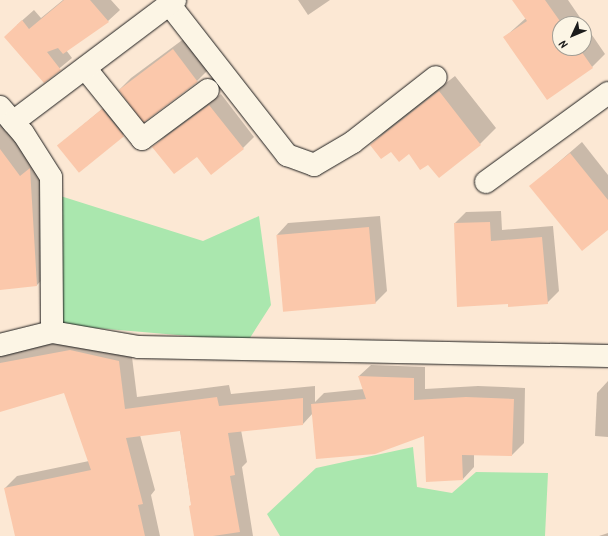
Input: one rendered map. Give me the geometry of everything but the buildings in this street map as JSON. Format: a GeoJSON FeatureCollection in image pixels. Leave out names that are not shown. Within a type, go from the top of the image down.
{"type":"FeatureCollection","features":[{"type":"Feature","properties":{"kind":"street"},"geometry":{"type":"LineString","coordinates":[[52,332],[50,177],[23,133],[7,114],[85,68],[172,2],[287,155],[314,165],[353,142],[436,77]]}},
{"type":"Feature","properties":{"kind":"street"},"geometry":{"type":"LineString","coordinates":[[85,68],[142,139],[208,90]]}},
{"type":"Feature","properties":{"kind":"street"},"geometry":{"type":"LineString","coordinates":[[486,182],[608,93]]}},
{"type":"Feature","properties":{"kind":"street"},"geometry":{"type":"LineString","coordinates":[[0,345],[52,332],[139,347],[608,356]]}},
{"type":"Feature","properties":{"kind":"green space"},"geometry":{"type":"Polygon","coordinates":[[[51,193],[203,241],[259,216],[271,305],[248,341],[60,325],[51,193]]]}},
{"type":"Feature","properties":{"kind":"green space"},"geometry":{"type":"Polygon","coordinates":[[[413,447],[417,487],[452,493],[476,472],[548,473],[545,536],[280,536],[267,514],[316,468],[413,447]]]}}]}
